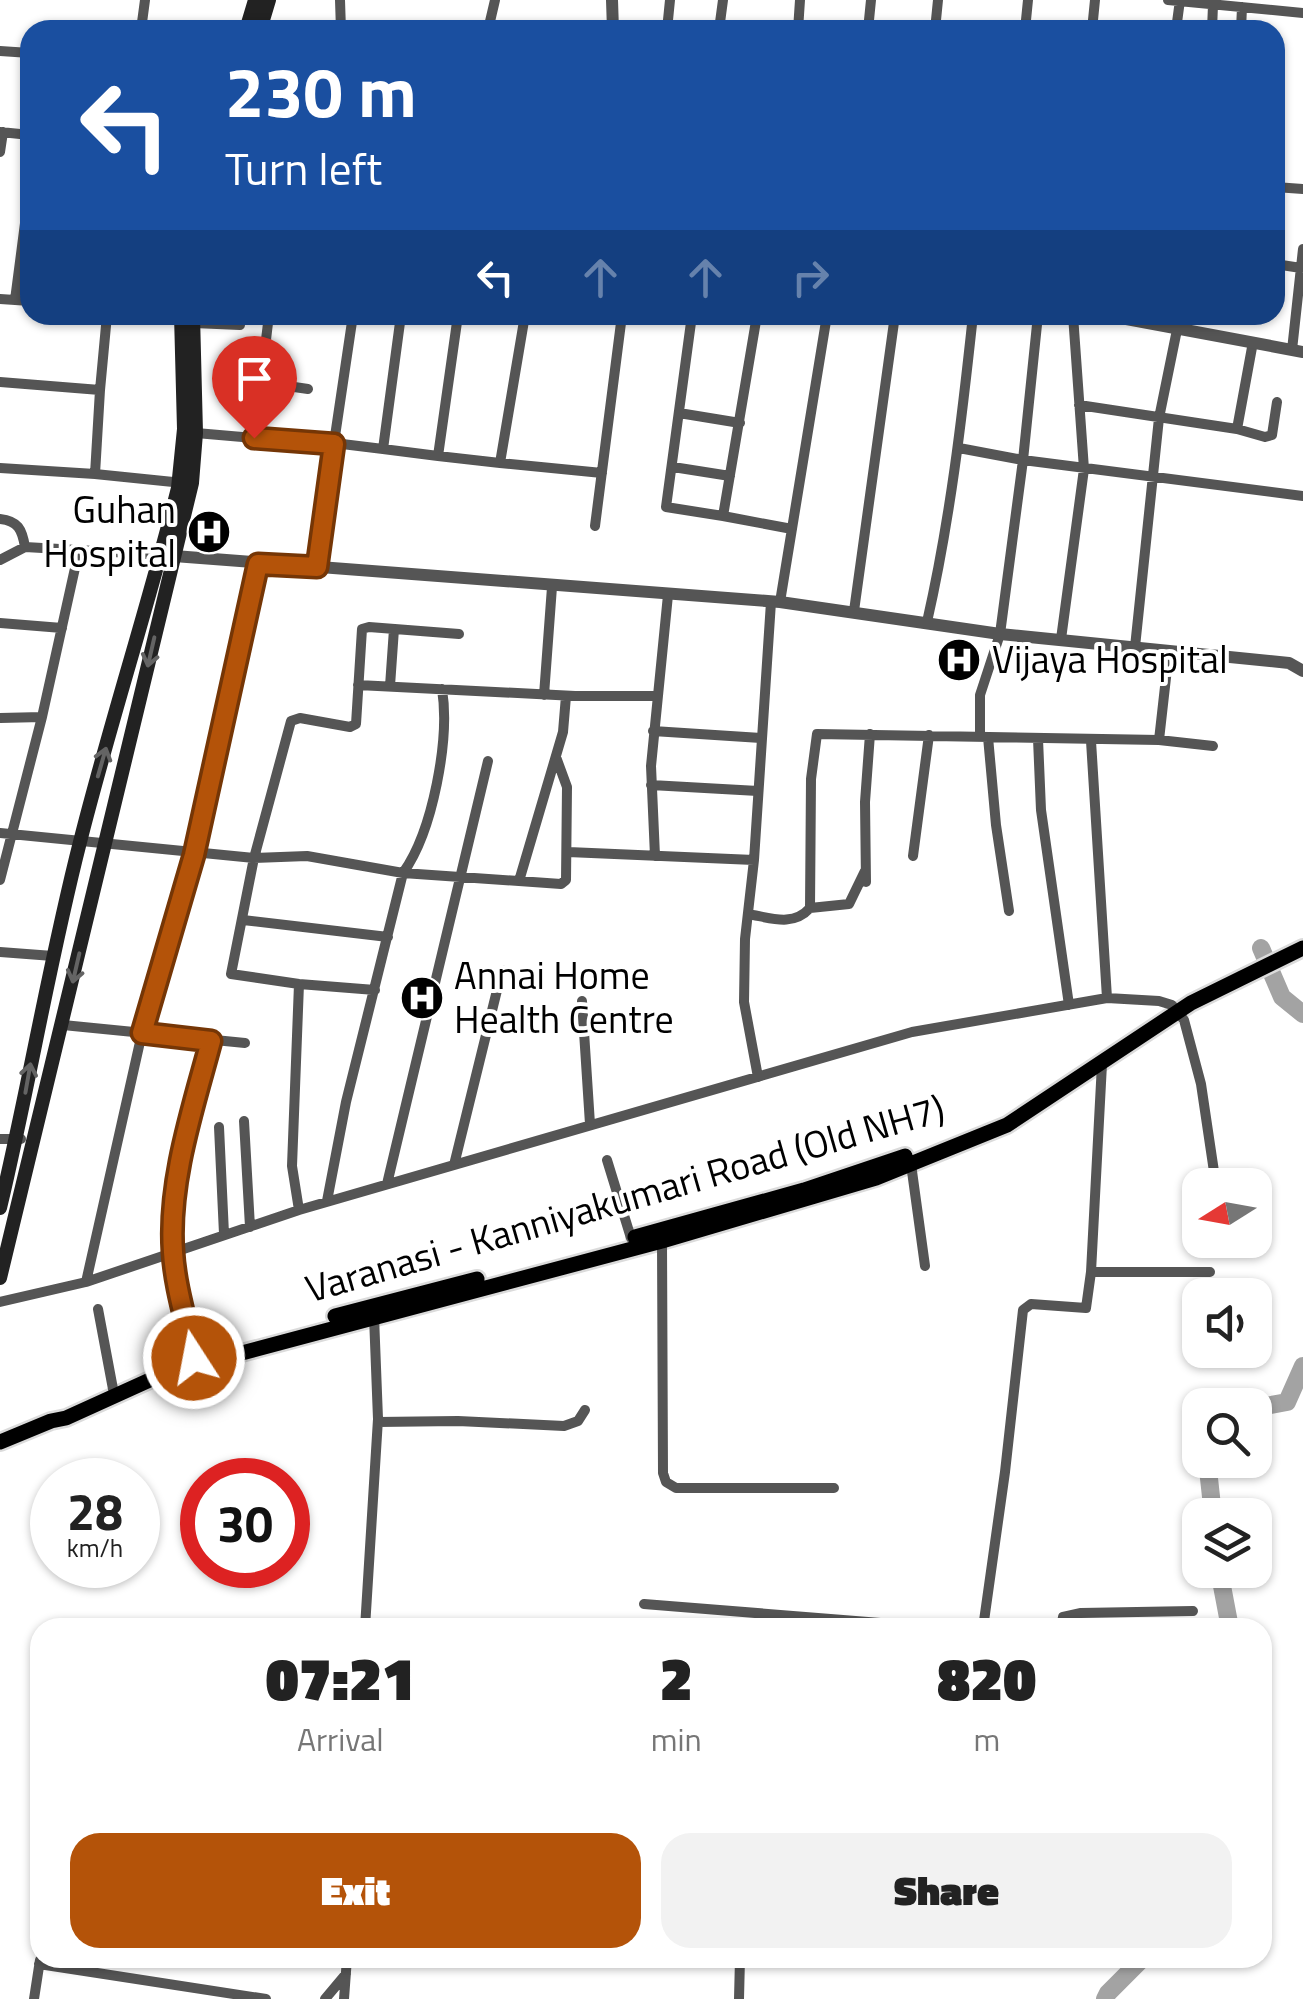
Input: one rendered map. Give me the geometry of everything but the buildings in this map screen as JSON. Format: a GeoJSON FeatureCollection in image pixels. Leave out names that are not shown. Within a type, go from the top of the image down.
{"type":"FeatureCollection","features":[{"type":"Feature","properties":{"kind":"main road"},"geometry":{"type":"LineString","coordinates":[[0,1278],[53,956],[80,840],[167,555],[196,433],[189,325]]}},
{"type":"Feature","properties":{"kind":"main road"},"geometry":{"type":"LineString","coordinates":[[186,483],[189,325]]}},
{"type":"Feature","properties":{"kind":"main road"},"geometry":{"type":"LineString","coordinates":[[0,1208],[63,1026],[167,555]]}},
{"type":"Feature","properties":{"kind":"main road","name":"Varanasi - Kanniyakumari Road (Old NH7)"},"geometry":{"type":"LineString","coordinates":[[51,1420],[66,1418],[163,1374],[609,1249],[631,1238],[804,1190],[991,1128],[1175,1008],[1261,967],[1303,941]]}},
{"type":"Feature","properties":{"kind":"main road","name":"Varanasi - Kanniyakumari Road (Old NH7)"},"geometry":{"type":"LineString","coordinates":[[1283,955],[1303,948]]}},
{"type":"Feature","properties":{"kind":"main road","name":"Varanasi - Kanniyakumari Road (Old NH7)"},"geometry":{"type":"LineString","coordinates":[[0,1442],[160,1368],[381,1303],[662,1240],[806,1200],[912,1164],[1024,1115],[1102,1064],[1175,1008]]}},
{"type":"Feature","properties":{"kind":"street"},"geometry":{"type":"LineString","coordinates":[[1176,1],[1303,13]]}},
{"type":"Feature","properties":{"kind":"street"},"geometry":{"type":"LineString","coordinates":[[1212,5],[1212,20]]}},
{"type":"Feature","properties":{"kind":"street"},"geometry":{"type":"LineString","coordinates":[[1241,20],[1242,8]]}},
{"type":"Feature","properties":{"kind":"street"},"geometry":{"type":"LineString","coordinates":[[0,152],[2,132]]}},
{"type":"Feature","properties":{"kind":"street"},"geometry":{"type":"LineString","coordinates":[[1190,325],[1298,351],[1303,249]]}},
{"type":"Feature","properties":{"kind":"street"},"geometry":{"type":"LineString","coordinates":[[15,300],[20,262]]}},
{"type":"Feature","properties":{"kind":"street"},"geometry":{"type":"LineString","coordinates":[[0,299],[20,300]]}},
{"type":"Feature","properties":{"kind":"street"},"geometry":{"type":"LineString","coordinates":[[94,474],[106,325]]}},
{"type":"Feature","properties":{"kind":"street"},"geometry":{"type":"LineString","coordinates":[[254,438],[268,325]]}},
{"type":"Feature","properties":{"kind":"street"},"geometry":{"type":"LineString","coordinates":[[317,567],[352,325]]}},
{"type":"Feature","properties":{"kind":"street"},"geometry":{"type":"LineString","coordinates":[[383,448],[400,325]]}},
{"type":"Feature","properties":{"kind":"street"},"geometry":{"type":"LineString","coordinates":[[438,456],[457,325]]}},
{"type":"Feature","properties":{"kind":"street"},"geometry":{"type":"LineString","coordinates":[[500,463],[523,325]]}},
{"type":"Feature","properties":{"kind":"street"},"geometry":{"type":"LineString","coordinates":[[595,526],[621,325]]}},
{"type":"Feature","properties":{"kind":"street"},"geometry":{"type":"LineString","coordinates":[[691,325],[666,506],[792,529]]}},
{"type":"Feature","properties":{"kind":"street"},"geometry":{"type":"LineString","coordinates":[[722,516],[755,325]]}},
{"type":"Feature","properties":{"kind":"street"},"geometry":{"type":"LineString","coordinates":[[758,1077],[744,1002],[761,738],[775,602],[792,529],[825,325]]}},
{"type":"Feature","properties":{"kind":"street"},"geometry":{"type":"LineString","coordinates":[[854,611],[895,325]]}},
{"type":"Feature","properties":{"kind":"street"},"geometry":{"type":"LineString","coordinates":[[927,622],[944,550],[972,325]]}},
{"type":"Feature","properties":{"kind":"street"},"geometry":{"type":"LineString","coordinates":[[1009,910],[980,694],[1000,634],[1037,325]]}},
{"type":"Feature","properties":{"kind":"street"},"geometry":{"type":"LineString","coordinates":[[1062,639],[1084,469],[1074,325]]}},
{"type":"Feature","properties":{"kind":"street"},"geometry":{"type":"LineString","coordinates":[[1135,647],[1159,418],[1178,325]]}},
{"type":"Feature","properties":{"kind":"street"},"geometry":{"type":"LineString","coordinates":[[1237,430],[1252,342]]}},
{"type":"Feature","properties":{"kind":"street"},"geometry":{"type":"LineString","coordinates":[[0,382],[100,390]]}},
{"type":"Feature","properties":{"kind":"street"},"geometry":{"type":"LineString","coordinates":[[260,382],[308,389]]}},
{"type":"Feature","properties":{"kind":"street"},"geometry":{"type":"LineString","coordinates":[[1079,405],[1266,437],[1272,435],[1277,402]]}},
{"type":"Feature","properties":{"kind":"street"},"geometry":{"type":"LineString","coordinates":[[679,414],[740,422]]}},
{"type":"Feature","properties":{"kind":"street"},"geometry":{"type":"LineString","coordinates":[[196,433],[602,472]]}},
{"type":"Feature","properties":{"kind":"street"},"geometry":{"type":"LineString","coordinates":[[959,448],[1084,469],[1303,496]]}},
{"type":"Feature","properties":{"kind":"street"},"geometry":{"type":"LineString","coordinates":[[672,467],[730,476]]}},
{"type":"Feature","properties":{"kind":"street"},"geometry":{"type":"LineString","coordinates":[[0,468],[186,483]]}},
{"type":"Feature","properties":{"kind":"street"},"geometry":{"type":"LineString","coordinates":[[0,518],[12,520],[22,530],[25,546]]}},
{"type":"Feature","properties":{"kind":"street"},"geometry":{"type":"LineString","coordinates":[[0,560],[25,546],[775,602],[1000,634],[1289,662],[1303,671]]}},
{"type":"Feature","properties":{"kind":"street"},"geometry":{"type":"LineString","coordinates":[[0,880],[6,833],[42,718],[79,550]]}},
{"type":"Feature","properties":{"kind":"street"},"geometry":{"type":"LineString","coordinates":[[86,1282],[142,1033],[194,855],[258,564]]}},
{"type":"Feature","properties":{"kind":"street"},"geometry":{"type":"LineString","coordinates":[[544,694],[552,587]]}},
{"type":"Feature","properties":{"kind":"street"},"geometry":{"type":"LineString","coordinates":[[654,856],[653,732],[668,595]]}},
{"type":"Feature","properties":{"kind":"street"},"geometry":{"type":"LineString","coordinates":[[0,624],[62,628]]}},
{"type":"Feature","properties":{"kind":"street"},"geometry":{"type":"LineString","coordinates":[[375,990],[232,974],[254,858],[288,725],[300,718],[353,726],[362,629],[459,634]]}},
{"type":"Feature","properties":{"kind":"street"},"geometry":{"type":"LineString","coordinates":[[390,686],[394,629]]}},
{"type":"Feature","properties":{"kind":"street"},"geometry":{"type":"LineString","coordinates":[[1159,740],[1169,651]]}},
{"type":"Feature","properties":{"kind":"street"},"geometry":{"type":"LineString","coordinates":[[358,684],[566,696],[658,696]]}},
{"type":"Feature","properties":{"kind":"street"},"geometry":{"type":"LineString","coordinates":[[328,1201],[346,1102],[404,873],[418,853],[441,761],[446,714],[442,689]]}},
{"type":"Feature","properties":{"kind":"street"},"geometry":{"type":"LineString","coordinates":[[519,881],[563,732],[566,696]]}},
{"type":"Feature","properties":{"kind":"street"},"geometry":{"type":"LineString","coordinates":[[0,718],[42,718]]}},
{"type":"Feature","properties":{"kind":"street"},"geometry":{"type":"LineString","coordinates":[[653,732],[761,738]]}},
{"type":"Feature","properties":{"kind":"street"},"geometry":{"type":"LineString","coordinates":[[748,914],[786,921],[804,916],[810,908],[811,778],[815,736],[820,733],[1159,740],[1213,746]]}},
{"type":"Feature","properties":{"kind":"street"},"geometry":{"type":"LineString","coordinates":[[810,908],[849,904],[866,876],[864,802],[870,734]]}},
{"type":"Feature","properties":{"kind":"street"},"geometry":{"type":"LineString","coordinates":[[913,856],[929,735]]}},
{"type":"Feature","properties":{"kind":"street"},"geometry":{"type":"LineString","coordinates":[[1038,738],[1041,810],[1069,1004]]}},
{"type":"Feature","properties":{"kind":"street"},"geometry":{"type":"LineString","coordinates":[[1091,741],[1107,998]]}},
{"type":"Feature","properties":{"kind":"street"},"geometry":{"type":"LineString","coordinates":[[6,833],[194,855],[307,856],[404,873],[564,883],[568,787],[556,757]]}},
{"type":"Feature","properties":{"kind":"street"},"geometry":{"type":"LineString","coordinates":[[388,1184],[488,761]]}},
{"type":"Feature","properties":{"kind":"street"},"geometry":{"type":"LineString","coordinates":[[651,785],[758,791]]}},
{"type":"Feature","properties":{"kind":"street"},"geometry":{"type":"LineString","coordinates":[[568,852],[754,860]]}},
{"type":"Feature","properties":{"kind":"street"},"geometry":{"type":"LineString","coordinates":[[244,920],[388,937]]}},
{"type":"Feature","properties":{"kind":"street"},"geometry":{"type":"LineString","coordinates":[[0,952],[53,956]]}},
{"type":"Feature","properties":{"kind":"street"},"geometry":{"type":"LineString","coordinates":[[454,1166],[502,970]]}},
{"type":"Feature","properties":{"kind":"street"},"geometry":{"type":"LineString","coordinates":[[299,984],[292,1166],[299,1210]]}},
{"type":"Feature","properties":{"kind":"street"},"geometry":{"type":"LineString","coordinates":[[0,1302],[86,1282],[328,1201],[951,1023],[1107,998],[1160,1001],[1175,1008],[1187,1030],[1201,1084],[1213,1168]]}},
{"type":"Feature","properties":{"kind":"street"},"geometry":{"type":"LineString","coordinates":[[582,1001],[590,1124]]}},
{"type":"Feature","properties":{"kind":"street"},"geometry":{"type":"LineString","coordinates":[[63,1026],[245,1042]]}},
{"type":"Feature","properties":{"kind":"street"},"geometry":{"type":"LineString","coordinates":[[194,1358],[173,1253],[176,1193],[211,1041]]}},
{"type":"Feature","properties":{"kind":"street"},"geometry":{"type":"LineString","coordinates":[[984,1618],[1023,1310],[1031,1304],[1086,1308],[1092,1272],[1102,1064]]}},
{"type":"Feature","properties":{"kind":"street"},"geometry":{"type":"LineString","coordinates":[[244,1121],[250,1227]]}},
{"type":"Feature","properties":{"kind":"street"},"geometry":{"type":"LineString","coordinates":[[219,1127],[224,1234]]}},
{"type":"Feature","properties":{"kind":"street"},"geometry":{"type":"LineString","coordinates":[[0,1139],[24,1139]]}},
{"type":"Feature","properties":{"kind":"street"},"geometry":{"type":"LineString","coordinates":[[606,1160],[631,1238]]}},
{"type":"Feature","properties":{"kind":"street"},"geometry":{"type":"LineString","coordinates":[[912,1164],[925,1266]]}},
{"type":"Feature","properties":{"kind":"street"},"geometry":{"type":"LineString","coordinates":[[662,1240],[662,1454],[666,1482],[676,1488],[834,1488]]}},
{"type":"Feature","properties":{"kind":"street"},"geometry":{"type":"LineString","coordinates":[[1092,1272],[1210,1272]]}},
{"type":"Feature","properties":{"kind":"street"},"geometry":{"type":"LineString","coordinates":[[98,1309],[113,1389]]}},
{"type":"Feature","properties":{"kind":"street"},"geometry":{"type":"LineString","coordinates":[[366,1618],[378,1422],[374,1316]]}},
{"type":"Feature","properties":{"kind":"street"},"geometry":{"type":"LineString","coordinates":[[378,1422],[564,1426],[578,1421],[584,1410]]}},
{"type":"Feature","properties":{"kind":"street"},"geometry":{"type":"LineString","coordinates":[[644,1604],[818,1618]]}},
{"type":"Feature","properties":{"kind":"street"},"geometry":{"type":"LineString","coordinates":[[1063,1618],[1081,1612],[1193,1611]]}},
{"type":"Feature","properties":{"kind":"street"},"geometry":{"type":"LineString","coordinates":[[34,1999],[39,1968]]}},
{"type":"Feature","properties":{"kind":"street"},"geometry":{"type":"LineString","coordinates":[[82,1968],[266,1999]]}},
{"type":"Feature","properties":{"kind":"street"},"geometry":{"type":"LineString","coordinates":[[344,1999],[346,1968]]}},
{"type":"Feature","properties":{"kind":"street"},"geometry":{"type":"LineString","coordinates":[[739,1999],[740,1968]]}},
{"type":"Feature","properties":{"kind":"street"},"geometry":{"type":"LineString","coordinates":[[325,1999],[346,1974]]}},
{"type":"Feature","properties":{"kind":"waterway"},"geometry":{"type":"LineString","coordinates":[[1261,948],[1282,997],[1303,1014]]}},
{"type":"Feature","properties":{"kind":"waterway"},"geometry":{"type":"LineString","coordinates":[[1272,1405],[1287,1402],[1303,1366]]}},
{"type":"Feature","properties":{"kind":"waterway"},"geometry":{"type":"LineString","coordinates":[[1209,1478],[1211,1498]]}},
{"type":"Feature","properties":{"kind":"waterway"},"geometry":{"type":"LineString","coordinates":[[1222,1588],[1228,1618]]}},
{"type":"Feature","properties":{"kind":"waterway"},"geometry":{"type":"LineString","coordinates":[[1105,1999],[1133,1968]]}},
{"type":"Feature","properties":{"kind":"place","name":"Guhan Hospital"},"geometry":{"type":"Point","coordinates":[209,532]}},
{"type":"Feature","properties":{"kind":"place","name":"Vijaya Hospital"},"geometry":{"type":"Point","coordinates":[959,660]}},
{"type":"Feature","properties":{"kind":"place","name":"Annai Home Health Centre"},"geometry":{"type":"Point","coordinates":[422,998]}},
{"type":"Feature","properties":{"kind":"route"},"geometry":{"type":"LineString","coordinates":[[194,1358],[173,1253],[176,1193],[211,1041],[142,1033],[194,855],[258,564],[317,567],[334,444],[254,438]]}}]}
